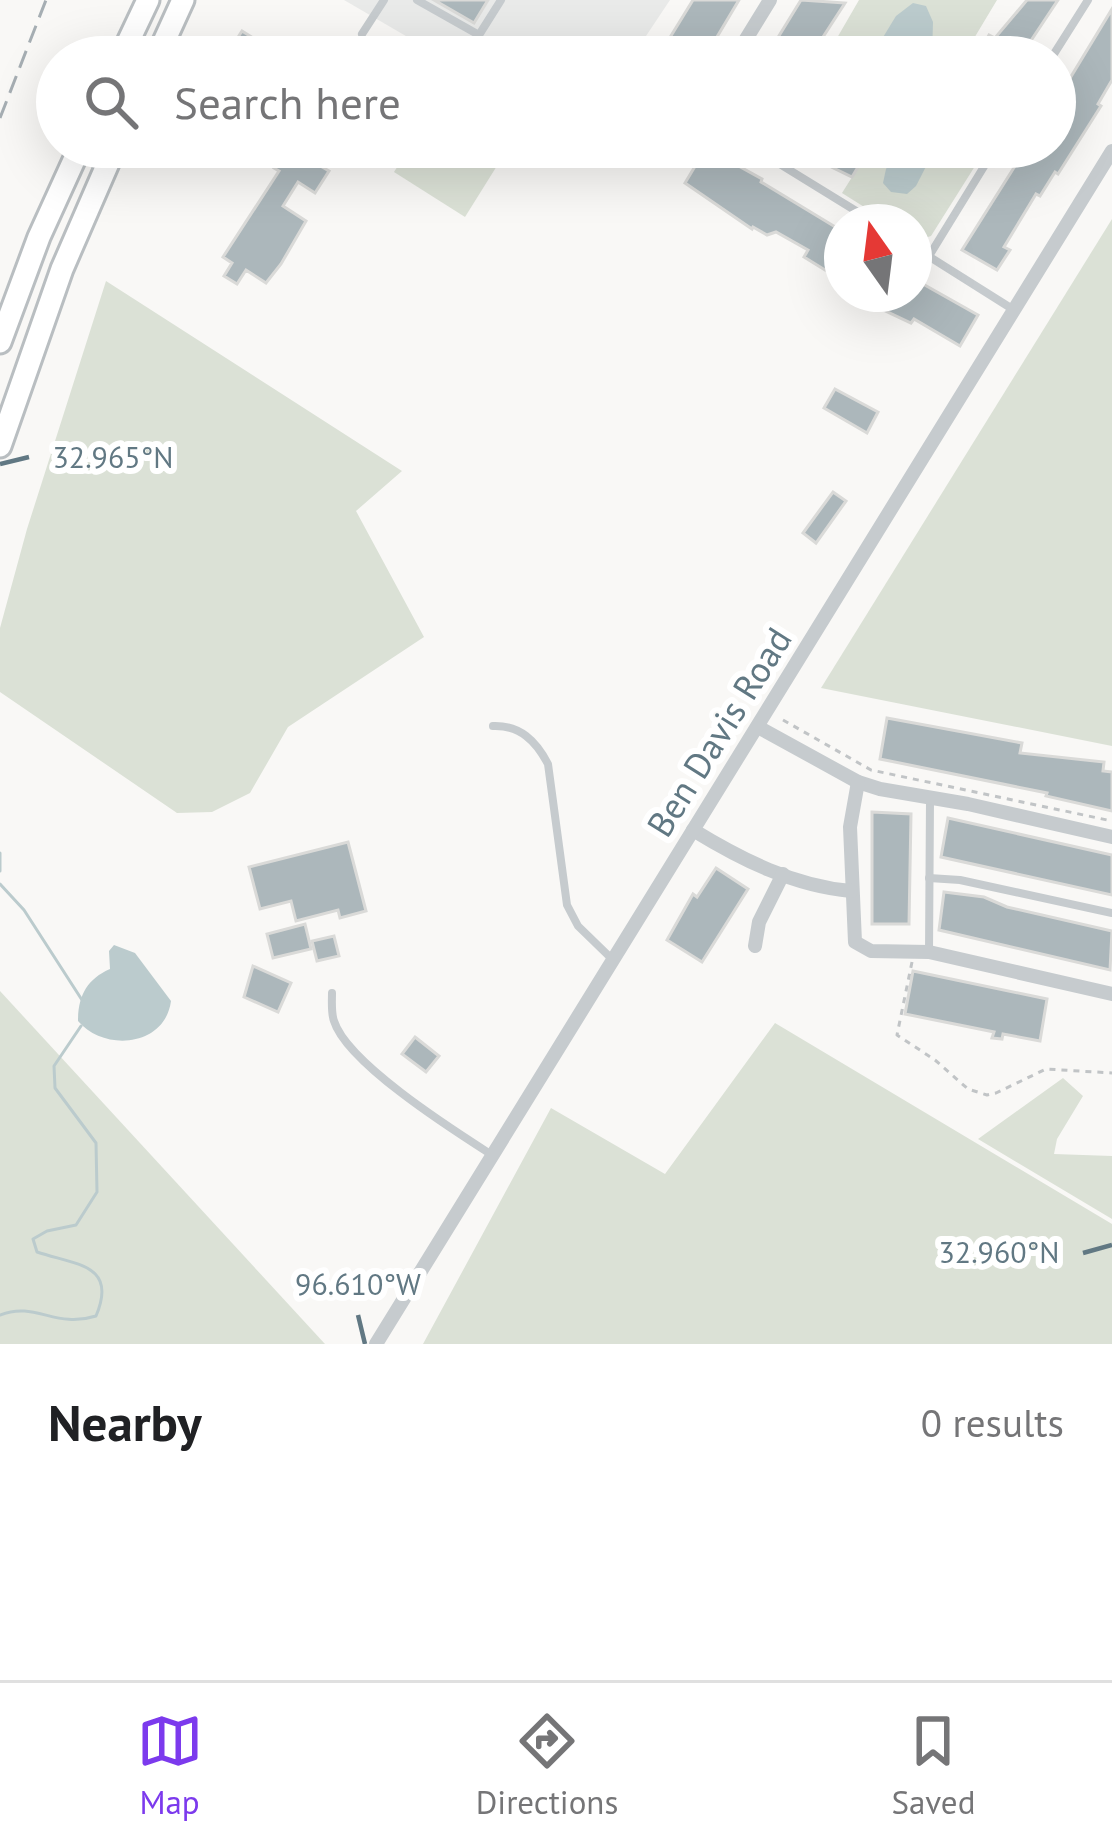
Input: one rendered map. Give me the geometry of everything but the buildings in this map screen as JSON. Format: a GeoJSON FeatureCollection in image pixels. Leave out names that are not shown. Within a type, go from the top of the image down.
{"type":"FeatureCollection","features":[{"type":"Feature","properties":{"kind":"main road"},"geometry":{"type":"LineString","coordinates":[[131,36],[148,0]]}},
{"type":"Feature","properties":{"kind":"main road"},"geometry":{"type":"LineString","coordinates":[[167,36],[183,0]]}},
{"type":"Feature","properties":{"kind":"main road"},"geometry":{"type":"LineString","coordinates":[[0,342],[70,168]]}},
{"type":"Feature","properties":{"kind":"main road"},"geometry":{"type":"LineString","coordinates":[[0,446],[62,269],[106,168]]}},
{"type":"Feature","properties":{"kind":"street"},"geometry":{"type":"LineString","coordinates":[[748,36],[770,0]]}},
{"type":"Feature","properties":{"kind":"street","name":"Ben Davis Road"},"geometry":{"type":"LineString","coordinates":[[376,1344],[1112,151]]}},
{"type":"Feature","properties":{"kind":"street"},"geometry":{"type":"LineString","coordinates":[[758,727],[858,782],[1112,837]]}},
{"type":"Feature","properties":{"kind":"street"},"geometry":{"type":"LineString","coordinates":[[858,782],[850,826],[855,942],[871,951],[929,952],[1112,994]]}},
{"type":"Feature","properties":{"kind":"street"},"geometry":{"type":"LineString","coordinates":[[693,830],[737,857],[824,889],[851,891]]}},
{"type":"Feature","properties":{"kind":"street"},"geometry":{"type":"LineString","coordinates":[[754,946],[759,922],[783,874]]}},
{"type":"Feature","properties":{"kind":"lane"},"geometry":{"type":"LineString","coordinates":[[362,34],[384,0]]}},
{"type":"Feature","properties":{"kind":"lane"},"geometry":{"type":"LineString","coordinates":[[417,0],[479,35],[502,0]]}},
{"type":"Feature","properties":{"kind":"lane"},"geometry":{"type":"LineString","coordinates":[[1065,36],[1088,0]]}},
{"type":"Feature","properties":{"kind":"lane"},"geometry":{"type":"LineString","coordinates":[[786,168],[845,204]]}},
{"type":"Feature","properties":{"kind":"lane"},"geometry":{"type":"LineString","coordinates":[[932,250],[983,168]]}},
{"type":"Feature","properties":{"kind":"lane"},"geometry":{"type":"LineString","coordinates":[[932,258],[1015,310]]}},
{"type":"Feature","properties":{"kind":"lane"},"geometry":{"type":"LineString","coordinates":[[493,726],[508,725],[524,734],[548,764],[567,905],[578,926],[614,961]]}},
{"type":"Feature","properties":{"kind":"lane"},"geometry":{"type":"LineString","coordinates":[[929,952],[930,800]]}},
{"type":"Feature","properties":{"kind":"lane"},"geometry":{"type":"LineString","coordinates":[[928,878],[960,880],[1112,913]]}},
{"type":"Feature","properties":{"kind":"lane"},"geometry":{"type":"LineString","coordinates":[[332,993],[332,1019],[364,1061],[493,1156]]}},
{"type":"Feature","properties":{"kind":"path"},"geometry":{"type":"LineString","coordinates":[[784,720],[871,770],[1112,821]]}},
{"type":"Feature","properties":{"kind":"path"},"geometry":{"type":"LineString","coordinates":[[912,960],[896,1035],[968,1089],[996,1094],[1046,1069],[1112,1072]]}},
{"type":"Feature","properties":{"kind":"shaded area"},"geometry":{"type":"Polygon","coordinates":[[[344,0],[670,0],[646,36],[406,36],[344,0]]]}},
{"type":"Feature","properties":{"kind":"shaded area"},"geometry":{"type":"Polygon","coordinates":[[[859,0],[997,0],[975,36],[838,36],[859,0]]]}},
{"type":"Feature","properties":{"kind":"shaded area"},"geometry":{"type":"Polygon","coordinates":[[[913,3],[926,6],[933,36],[884,36],[896,16],[913,3]]]}},
{"type":"Feature","properties":{"kind":"shaded area"},"geometry":{"type":"Polygon","coordinates":[[[397,168],[496,168],[465,217],[394,172],[397,168]]]}},
{"type":"Feature","properties":{"kind":"shaded area"},"geometry":{"type":"Polygon","coordinates":[[[858,168],[974,168],[932,234],[932,204],[859,204],[842,193],[858,168]]]}},
{"type":"Feature","properties":{"kind":"shaded area"},"geometry":{"type":"Polygon","coordinates":[[[925,168],[907,194],[891,192],[883,183],[886,169],[925,168]]]}},
{"type":"Feature","properties":{"kind":"shaded area"},"geometry":{"type":"Polygon","coordinates":[[[1112,219],[1112,746],[821,688],[1112,219]]]}},
{"type":"Feature","properties":{"kind":"shaded area"},"geometry":{"type":"Polygon","coordinates":[[[106,281],[402,471],[356,511],[424,637],[288,727],[250,793],[212,812],[177,813],[0,692],[0,628],[106,281]]]}},
{"type":"Feature","properties":{"kind":"shaded area"},"geometry":{"type":"Polygon","coordinates":[[[114,945],[135,953],[171,1001],[158,1028],[132,1040],[103,1037],[78,1021],[82,996],[95,978],[110,969],[109,951],[114,945]]]}},
{"type":"Feature","properties":{"kind":"shaded area"},"geometry":{"type":"Polygon","coordinates":[[[0,991],[325,1344],[0,1344],[0,991]]]}},
{"type":"Feature","properties":{"kind":"shaded area"},"geometry":{"type":"Polygon","coordinates":[[[775,1023],[1112,1224],[1112,1344],[423,1344],[551,1108],[665,1174],[775,1023]]]}},
{"type":"Feature","properties":{"kind":"shaded area"},"geometry":{"type":"Polygon","coordinates":[[[1063,1078],[1083,1096],[1057,1139],[1054,1154],[1112,1156],[1112,1219],[978,1139],[1063,1078]]]}},
{"type":"Feature","properties":{"kind":"waterway"},"geometry":{"type":"LineString","coordinates":[[0,853],[0,871]]}},
{"type":"Feature","properties":{"kind":"waterway"},"geometry":{"type":"LineString","coordinates":[[0,884],[24,910],[82,1000]]}},
{"type":"Feature","properties":{"kind":"waterway"},"geometry":{"type":"LineString","coordinates":[[0,1315],[24,1311],[82,1319],[96,1316],[101,1299],[97,1276],[79,1264],[37,1252],[33,1239],[76,1225],[97,1192],[96,1143],[55,1088],[54,1066],[81,1026]]}},
{"type":"Feature","properties":{"kind":"railway"},"geometry":{"type":"LineString","coordinates":[[0,118],[46,0]]}}]}
